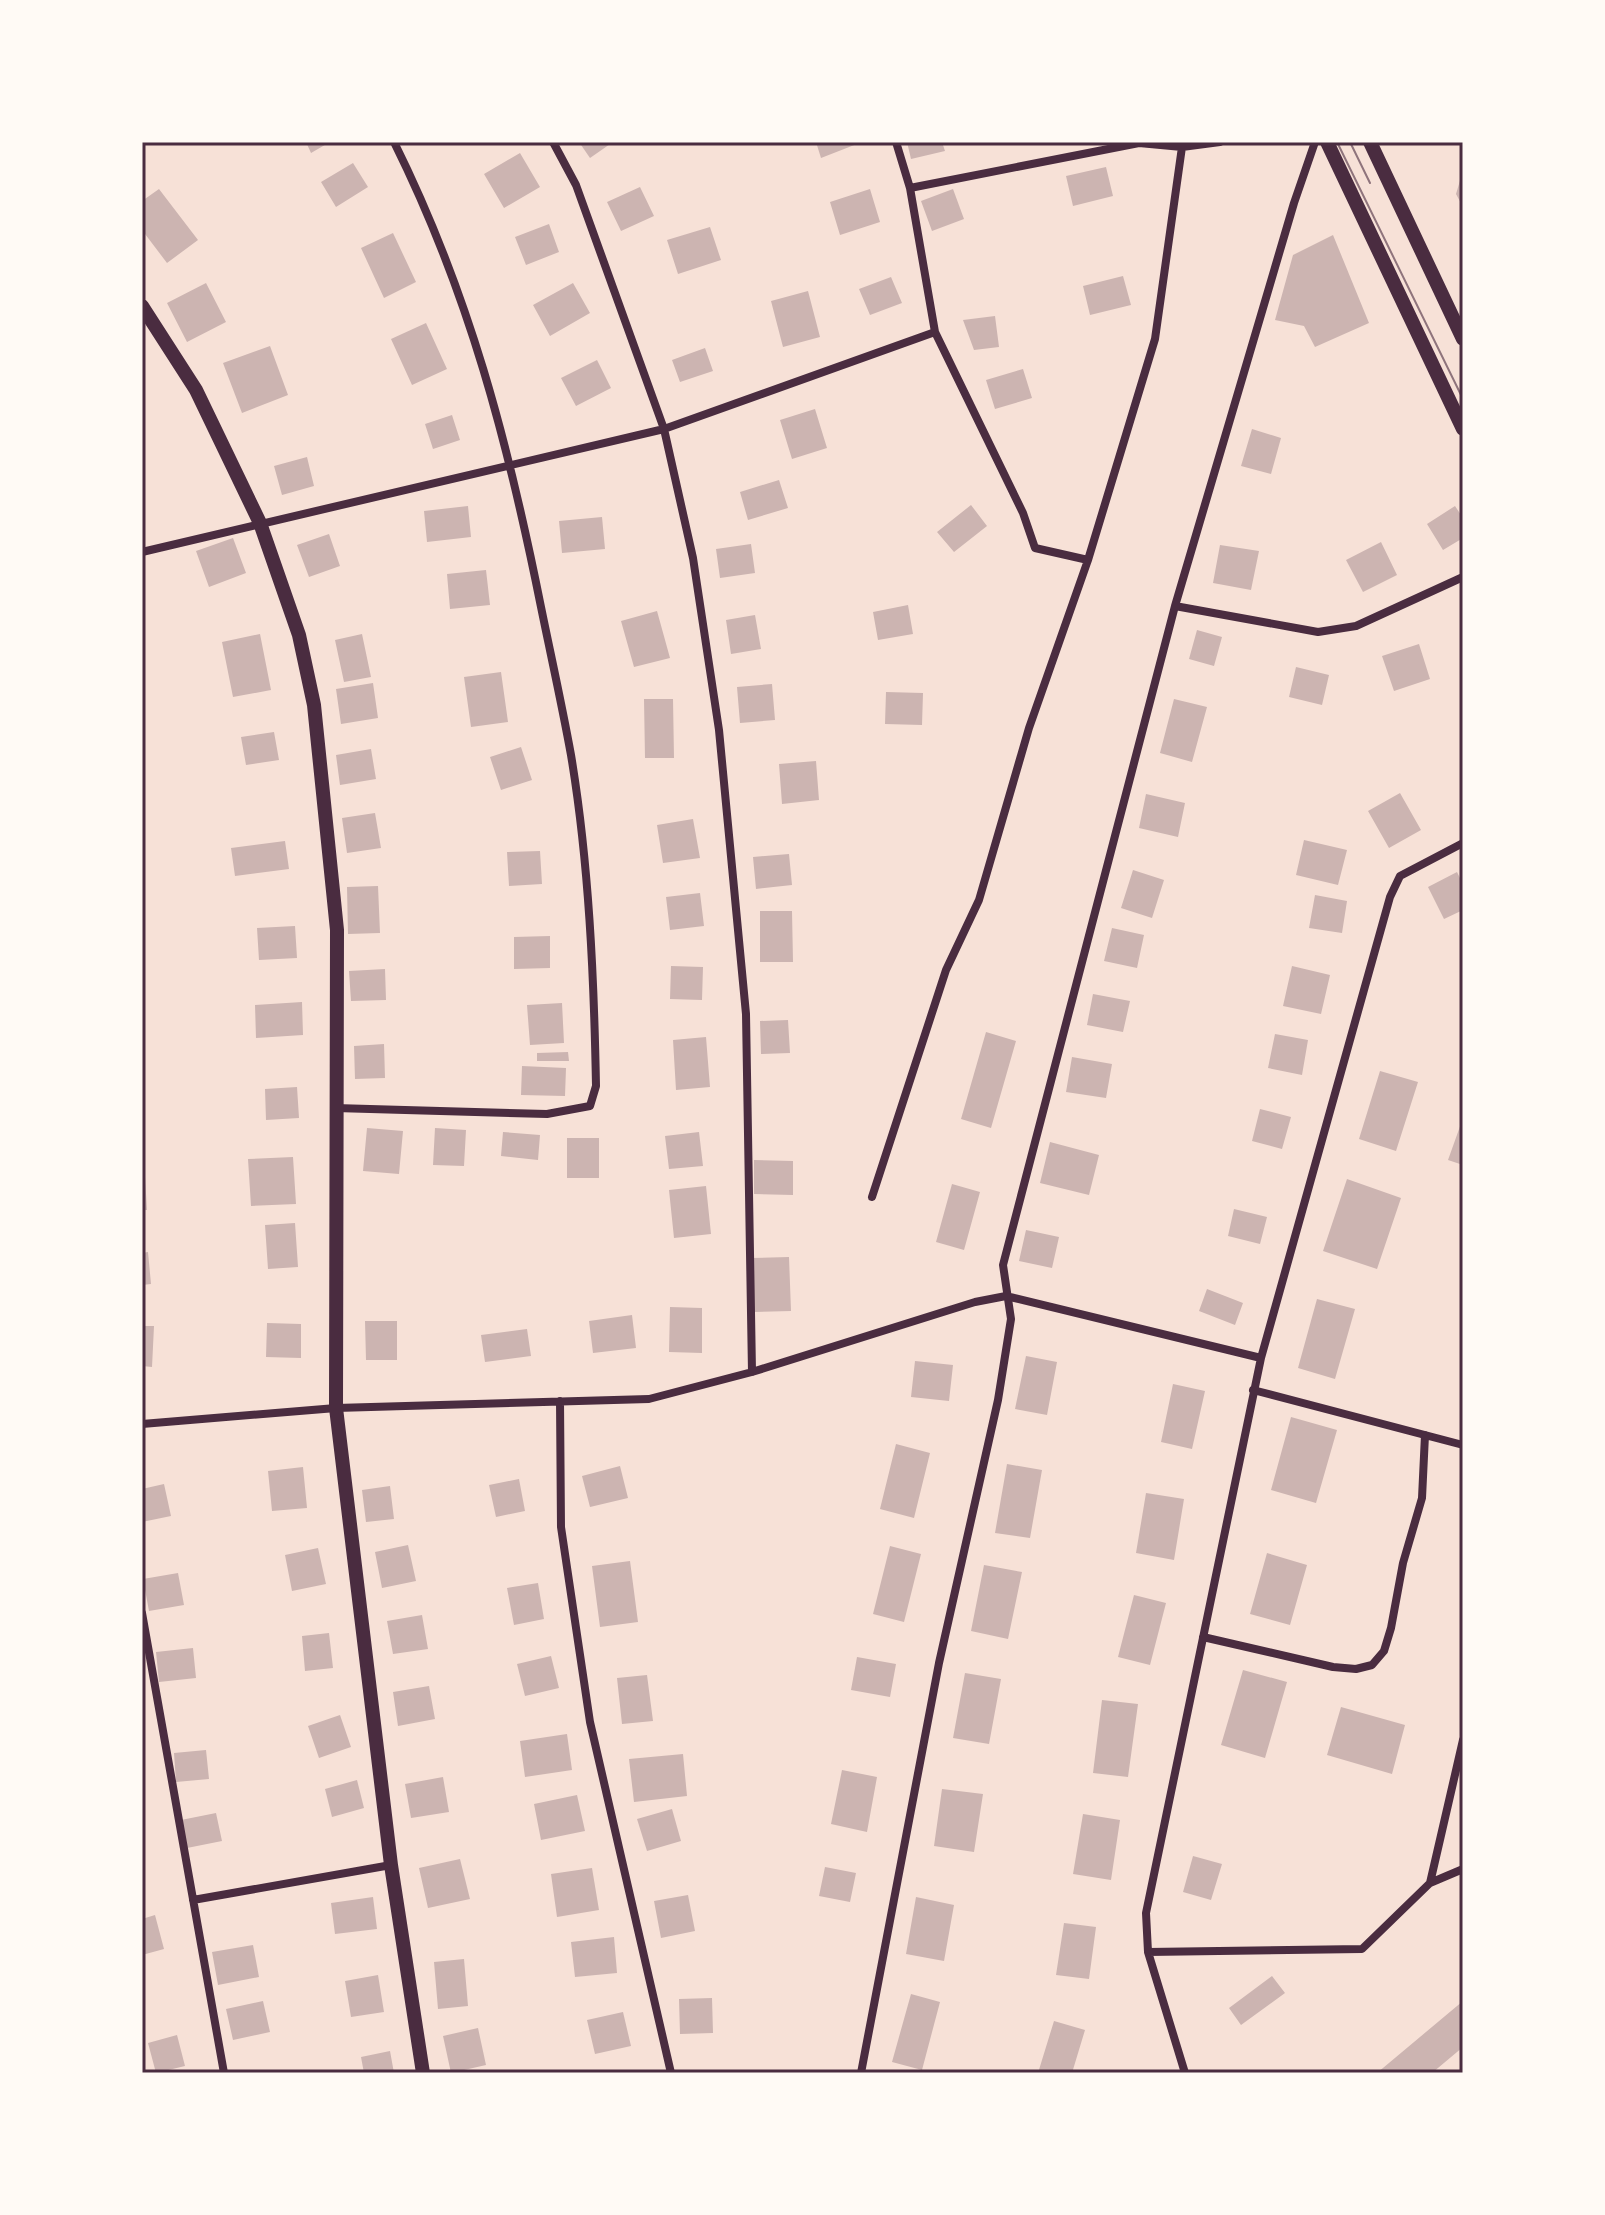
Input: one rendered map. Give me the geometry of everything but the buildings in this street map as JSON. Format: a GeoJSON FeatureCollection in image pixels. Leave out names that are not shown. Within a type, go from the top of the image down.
{"type":"FeatureCollection","features":[{"type":"Feature","properties":{"kind":"street"},"geometry":{"type":"LineString","coordinates":[[335,1108],[547,1114],[590,1106],[596,1086],[589,921],[571,757],[513,467],[465,306],[431,215],[394,142]]}},
{"type":"Feature","properties":{"kind":"street"},"geometry":{"type":"LineString","coordinates":[[553,142],[576,185],[664,429],[693,558],[719,730],[746,1014],[752,1372]]}},
{"type":"Feature","properties":{"kind":"street"},"geometry":{"type":"LineString","coordinates":[[896,142],[910,188],[935,332],[1023,513],[1035,548],[1088,560]]}},
{"type":"Feature","properties":{"kind":"street"},"geometry":{"type":"LineString","coordinates":[[910,188],[1139,143],[1182,147],[1220,142]]}},
{"type":"Feature","properties":{"kind":"street"},"geometry":{"type":"LineString","coordinates":[[861,2073],[939,1663],[998,1400],[1011,1319],[1003,1265],[1175,606],[1294,203],[1315,142]]}},
{"type":"Feature","properties":{"kind":"street"},"geometry":{"type":"LineString","coordinates":[[1327,142],[1463,429]]}},
{"type":"Feature","properties":{"kind":"street"},"geometry":{"type":"LineString","coordinates":[[1370,142],[1463,339]]}},
{"type":"Feature","properties":{"kind":"street"},"geometry":{"type":"LineString","coordinates":[[872,1197],[946,970],[979,900],[1029,728],[1088,560],[1155,339],[1182,147]]}},
{"type":"Feature","properties":{"kind":"street"},"geometry":{"type":"LineString","coordinates":[[142,306],[196,390],[260,523],[299,635],[314,705],[325,783],[337,930],[336,1408],[391,1865],[423,2073]]}},
{"type":"Feature","properties":{"kind":"street"},"geometry":{"type":"LineString","coordinates":[[142,552],[664,429],[935,332]]}},
{"type":"Feature","properties":{"kind":"street"},"geometry":{"type":"LineString","coordinates":[[1175,606],[1318,632],[1356,626],[1463,577]]}},
{"type":"Feature","properties":{"kind":"street"},"geometry":{"type":"LineString","coordinates":[[1185,2073],[1148,1952],[1146,1913],[1253,1390],[1390,897],[1400,876],[1463,843]]}},
{"type":"Feature","properties":{"kind":"street"},"geometry":{"type":"LineString","coordinates":[[142,1424],[336,1408],[649,1399],[752,1372],[975,1302],[1006,1296],[1261,1358]]}},
{"type":"Feature","properties":{"kind":"street"},"geometry":{"type":"LineString","coordinates":[[1253,1390],[1463,1445]]}},
{"type":"Feature","properties":{"kind":"street"},"geometry":{"type":"LineString","coordinates":[[560,1401],[561,1527],[590,1722],[671,2073]]}},
{"type":"Feature","properties":{"kind":"street"},"geometry":{"type":"LineString","coordinates":[[1203,1637],[1333,1667],[1356,1669],[1372,1665],[1384,1651],[1391,1628],[1403,1563],[1422,1498],[1425,1435]]}},
{"type":"Feature","properties":{"kind":"street"},"geometry":{"type":"LineString","coordinates":[[142,1613],[224,2073]]}},
{"type":"Feature","properties":{"kind":"street"},"geometry":{"type":"LineString","coordinates":[[1430,1883],[1463,1740]]}},
{"type":"Feature","properties":{"kind":"street"},"geometry":{"type":"LineString","coordinates":[[193,1900],[391,1865]]}},
{"type":"Feature","properties":{"kind":"street"},"geometry":{"type":"LineString","coordinates":[[1148,1952],[1362,1949],[1430,1883],[1463,1869]]}},
{"type":"Feature","properties":{"kind":"tram line"},"geometry":{"type":"LineString","coordinates":[[1337,142],[1463,399]]}},
{"type":"Feature","properties":{"kind":"tram line"},"geometry":{"type":"LineString","coordinates":[[1350,142],[1370,183]]}}]}
